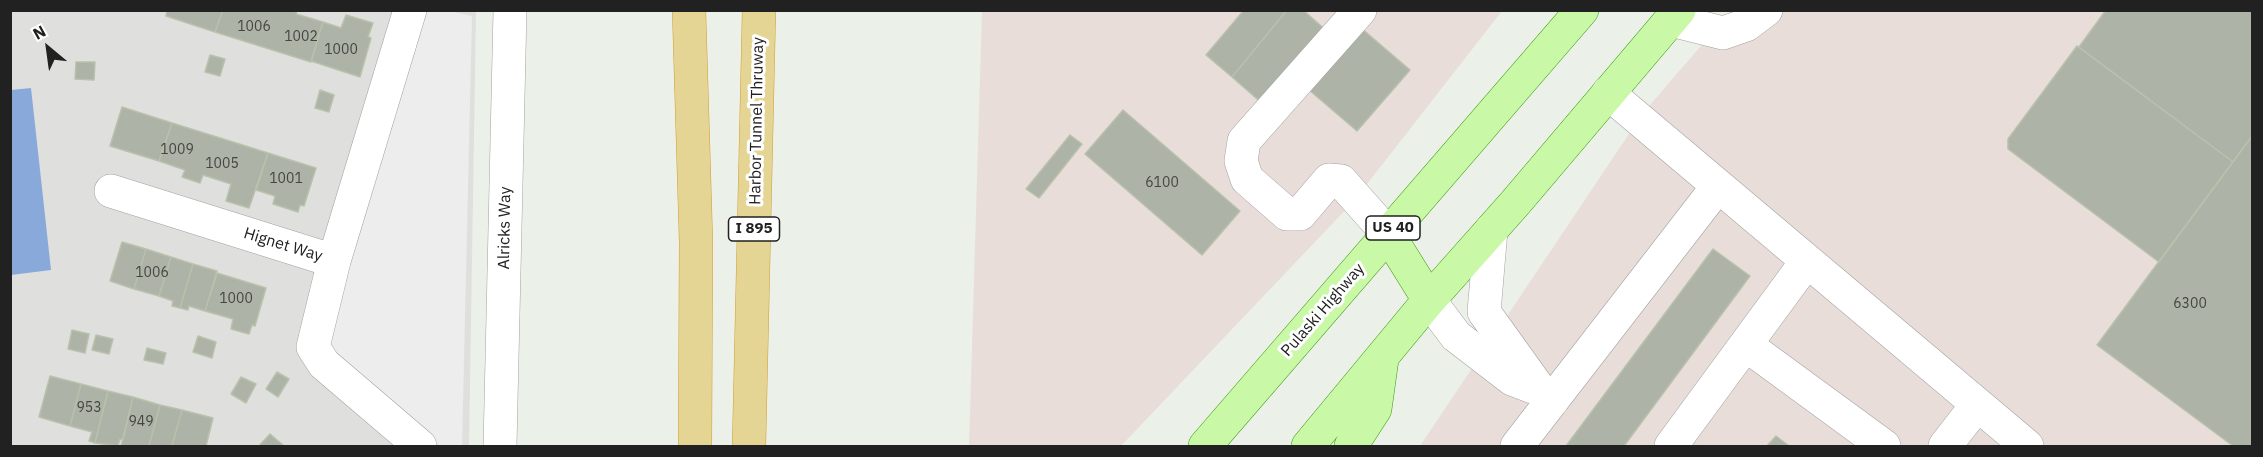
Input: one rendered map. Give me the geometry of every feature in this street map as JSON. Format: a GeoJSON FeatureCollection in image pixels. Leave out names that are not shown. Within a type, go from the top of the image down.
{"type":"FeatureCollection","features":[{"type":"Feature","properties":{"kind":"highway"},"geometry":{"type":"LineString","coordinates":[[689,10],[696,242],[695,447]]}},
{"type":"Feature","properties":{"kind":"highway","name":"Harbor Tunnel Thruway"},"geometry":{"type":"LineString","coordinates":[[749,447],[759,10]]}},
{"type":"Feature","properties":{"kind":"main road","name":"Pulaski Highway"},"geometry":{"type":"LineString","coordinates":[[1205,447],[1582,10]]}},
{"type":"Feature","properties":{"kind":"main road"},"geometry":{"type":"LineString","coordinates":[[1308,447],[1429,300],[1674,14]]}},
{"type":"Feature","properties":{"kind":"main road"},"geometry":{"type":"LineString","coordinates":[[1388,234],[1429,300]]}},
{"type":"Feature","properties":{"kind":"main road"},"geometry":{"type":"LineString","coordinates":[[1351,447],[1375,409],[1382,359]]}},
{"type":"Feature","properties":{"kind":"street"},"geometry":{"type":"LineString","coordinates":[[334,261],[410,10]]}},
{"type":"Feature","properties":{"kind":"street","name":"Alricks Way"},"geometry":{"type":"LineString","coordinates":[[500,447],[510,10]]}},
{"type":"Feature","properties":{"kind":"street"},"geometry":{"type":"LineString","coordinates":[[1360,10],[1244,141],[1241,161],[1246,179],[1287,214],[1300,214],[1329,180],[1341,181],[1388,234]]}},
{"type":"Feature","properties":{"kind":"street"},"geometry":{"type":"LineString","coordinates":[[1674,14],[1723,33],[1756,18]]}},
{"type":"Feature","properties":{"kind":"street"},"geometry":{"type":"LineString","coordinates":[[1608,93],[2027,447]]}},
{"type":"Feature","properties":{"kind":"street"},"geometry":{"type":"LineString","coordinates":[[1517,447],[1546,395],[1718,186]]}},
{"type":"Feature","properties":{"kind":"street","name":"Hignet Way"},"geometry":{"type":"LineString","coordinates":[[111,191],[334,261],[313,346],[324,364],[420,447]]}},
{"type":"Feature","properties":{"kind":"street"},"geometry":{"type":"LineString","coordinates":[[1491,230],[1484,312],[1546,395]]}},
{"type":"Feature","properties":{"kind":"street"},"geometry":{"type":"LineString","coordinates":[[1671,447],[1807,261]]}},
{"type":"Feature","properties":{"kind":"street"},"geometry":{"type":"LineString","coordinates":[[1429,300],[1456,336],[1512,379],[1546,395]]}},
{"type":"Feature","properties":{"kind":"street"},"geometry":{"type":"LineString","coordinates":[[1746,345],[1884,447]]}},
{"type":"Feature","properties":{"kind":"street"},"geometry":{"type":"LineString","coordinates":[[1946,447],[1977,405]]}},
{"type":"Feature","properties":{"kind":"shaded area"},"geometry":{"type":"Polygon","coordinates":[[[10,11],[476,11],[469,446],[11,446],[10,11]]]}},
{"type":"Feature","properties":{"kind":"shaded area"},"geometry":{"type":"Polygon","coordinates":[[[423,11],[449,11],[472,16],[462,446],[440,446],[345,369],[322,344],[423,11]]]}},
{"type":"Feature","properties":{"kind":"shaded area"},"geometry":{"type":"Polygon","coordinates":[[[982,11],[1502,11],[1353,202],[1121,446],[969,446],[982,11]]]}},
{"type":"Feature","properties":{"kind":"shaded area"},"geometry":{"type":"Polygon","coordinates":[[[1731,11],[2252,11],[2252,446],[1420,446],[1643,113],[1731,11]]]}},
{"type":"Feature","properties":{"kind":"shaded area"},"geometry":{"type":"Polygon","coordinates":[[[31,88],[51,270],[11,275],[11,90],[31,88]]]}},
{"type":"Feature","properties":{"kind":"building"},"geometry":{"type":"Polygon","coordinates":[[[167,10],[223,10],[215,32],[166,16],[167,10]]]}},
{"type":"Feature","properties":{"kind":"building"},"geometry":{"type":"Polygon","coordinates":[[[223,10],[297,10],[296,14],[323,22],[311,62],[215,32],[223,10]]]}},
{"type":"Feature","properties":{"kind":"building"},"geometry":{"type":"Polygon","coordinates":[[[1244,10],[1287,10],[1232,77],[1206,55],[1244,10]]]}},
{"type":"Feature","properties":{"kind":"building"},"geometry":{"type":"Polygon","coordinates":[[[1287,10],[1303,10],[1329,33],[1264,105],[1232,77],[1287,10]]]}},
{"type":"Feature","properties":{"kind":"building"},"geometry":{"type":"Polygon","coordinates":[[[2106,10],[2252,10],[2252,136],[2233,162],[2079,47],[2106,10]]]}},
{"type":"Feature","properties":{"kind":"building"},"geometry":{"type":"Polygon","coordinates":[[[346,15],[373,23],[360,77],[311,61],[323,22],[341,28],[346,15]]]}},
{"type":"Feature","properties":{"kind":"building"},"geometry":{"type":"Polygon","coordinates":[[[1361,28],[1410,70],[1357,131],[1308,89],[1361,28]]]}},
{"type":"Feature","properties":{"kind":"building"},"geometry":{"type":"Polygon","coordinates":[[[2077,46],[2233,162],[2159,262],[2008,149],[2008,139],[2077,46]]]}},
{"type":"Feature","properties":{"kind":"building"},"geometry":{"type":"Polygon","coordinates":[[[210,55],[225,59],[220,76],[205,72],[210,55]]]}},
{"type":"Feature","properties":{"kind":"building"},"geometry":{"type":"Polygon","coordinates":[[[76,62],[95,62],[94,80],[75,79],[76,62]]]}},
{"type":"Feature","properties":{"kind":"building"},"geometry":{"type":"Polygon","coordinates":[[[320,90],[334,95],[329,112],[315,108],[320,90]]]}},
{"type":"Feature","properties":{"kind":"building"},"geometry":{"type":"Polygon","coordinates":[[[122,107],[172,123],[159,161],[110,146],[122,107]]]}},
{"type":"Feature","properties":{"kind":"building"},"geometry":{"type":"Polygon","coordinates":[[[1123,110],[1240,211],[1202,255],[1085,154],[1123,110]]]}},
{"type":"Feature","properties":{"kind":"building"},"geometry":{"type":"Polygon","coordinates":[[[172,123],[268,153],[249,208],[226,201],[231,184],[203,175],[200,183],[182,177],[185,170],[159,161],[172,123]]]}},
{"type":"Feature","properties":{"kind":"building"},"geometry":{"type":"Polygon","coordinates":[[[1070,135],[1082,144],[1039,198],[1026,189],[1070,135]]]}},
{"type":"Feature","properties":{"kind":"building"},"geometry":{"type":"Polygon","coordinates":[[[2252,136],[2252,446],[2233,446],[2097,345],[2252,136]]]}},
{"type":"Feature","properties":{"kind":"building"},"geometry":{"type":"Polygon","coordinates":[[[268,153],[316,168],[304,206],[300,205],[298,212],[273,204],[275,196],[256,190],[268,153]]]}},
{"type":"Feature","properties":{"kind":"building"},"geometry":{"type":"Polygon","coordinates":[[[122,242],[146,249],[134,289],[110,281],[122,242]]]}},
{"type":"Feature","properties":{"kind":"building"},"geometry":{"type":"Polygon","coordinates":[[[146,249],[171,257],[159,296],[134,289],[146,249]]]}},
{"type":"Feature","properties":{"kind":"building"},"geometry":{"type":"Polygon","coordinates":[[[1713,249],[1750,276],[1624,446],[1566,446],[1713,249]]]}},
{"type":"Feature","properties":{"kind":"building"},"geometry":{"type":"Polygon","coordinates":[[[171,257],[193,264],[180,308],[172,306],[173,301],[159,296],[171,257]]]}},
{"type":"Feature","properties":{"kind":"building"},"geometry":{"type":"Polygon","coordinates":[[[193,264],[217,271],[205,311],[189,306],[188,310],[180,308],[193,264]]]}},
{"type":"Feature","properties":{"kind":"building"},"geometry":{"type":"Polygon","coordinates":[[[217,273],[266,288],[255,326],[252,325],[249,334],[231,329],[233,319],[205,311],[217,273]]]}},
{"type":"Feature","properties":{"kind":"building"},"geometry":{"type":"Polygon","coordinates":[[[72,330],[89,334],[85,353],[68,349],[72,330]]]}},
{"type":"Feature","properties":{"kind":"building"},"geometry":{"type":"Polygon","coordinates":[[[96,335],[113,339],[109,354],[92,350],[96,335]]]}},
{"type":"Feature","properties":{"kind":"building"},"geometry":{"type":"Polygon","coordinates":[[[198,336],[216,342],[212,358],[193,352],[198,336]]]}},
{"type":"Feature","properties":{"kind":"building"},"geometry":{"type":"Polygon","coordinates":[[[147,348],[166,353],[163,364],[144,360],[147,348]]]}},
{"type":"Feature","properties":{"kind":"building"},"geometry":{"type":"Polygon","coordinates":[[[277,372],[289,379],[278,397],[266,389],[277,372]]]}},
{"type":"Feature","properties":{"kind":"building"},"geometry":{"type":"Polygon","coordinates":[[[50,376],[81,384],[70,426],[39,417],[50,376]]]}},
{"type":"Feature","properties":{"kind":"building"},"geometry":{"type":"Polygon","coordinates":[[[241,377],[256,384],[246,403],[231,394],[241,377]]]}},
{"type":"Feature","properties":{"kind":"building"},"geometry":{"type":"Polygon","coordinates":[[[81,384],[108,391],[95,443],[89,441],[92,432],[70,426],[81,384]]]}},
{"type":"Feature","properties":{"kind":"building"},"geometry":{"type":"Polygon","coordinates":[[[108,391],[133,397],[123,440],[120,439],[118,446],[95,443],[108,391]]]}},
{"type":"Feature","properties":{"kind":"building"},"geometry":{"type":"Polygon","coordinates":[[[133,397],[160,405],[149,446],[121,446],[133,397]]]}},
{"type":"Feature","properties":{"kind":"building"},"geometry":{"type":"Polygon","coordinates":[[[160,405],[182,410],[172,446],[149,446],[160,405]]]}},
{"type":"Feature","properties":{"kind":"building"},"geometry":{"type":"Polygon","coordinates":[[[182,410],[213,418],[206,446],[172,446],[182,410]]]}},
{"type":"Feature","properties":{"kind":"building"},"geometry":{"type":"Polygon","coordinates":[[[270,434],[284,446],[259,446],[270,434]]]}},
{"type":"Feature","properties":{"kind":"building"},"geometry":{"type":"Polygon","coordinates":[[[1776,436],[1789,446],[1767,446],[1776,436]]]}}]}
